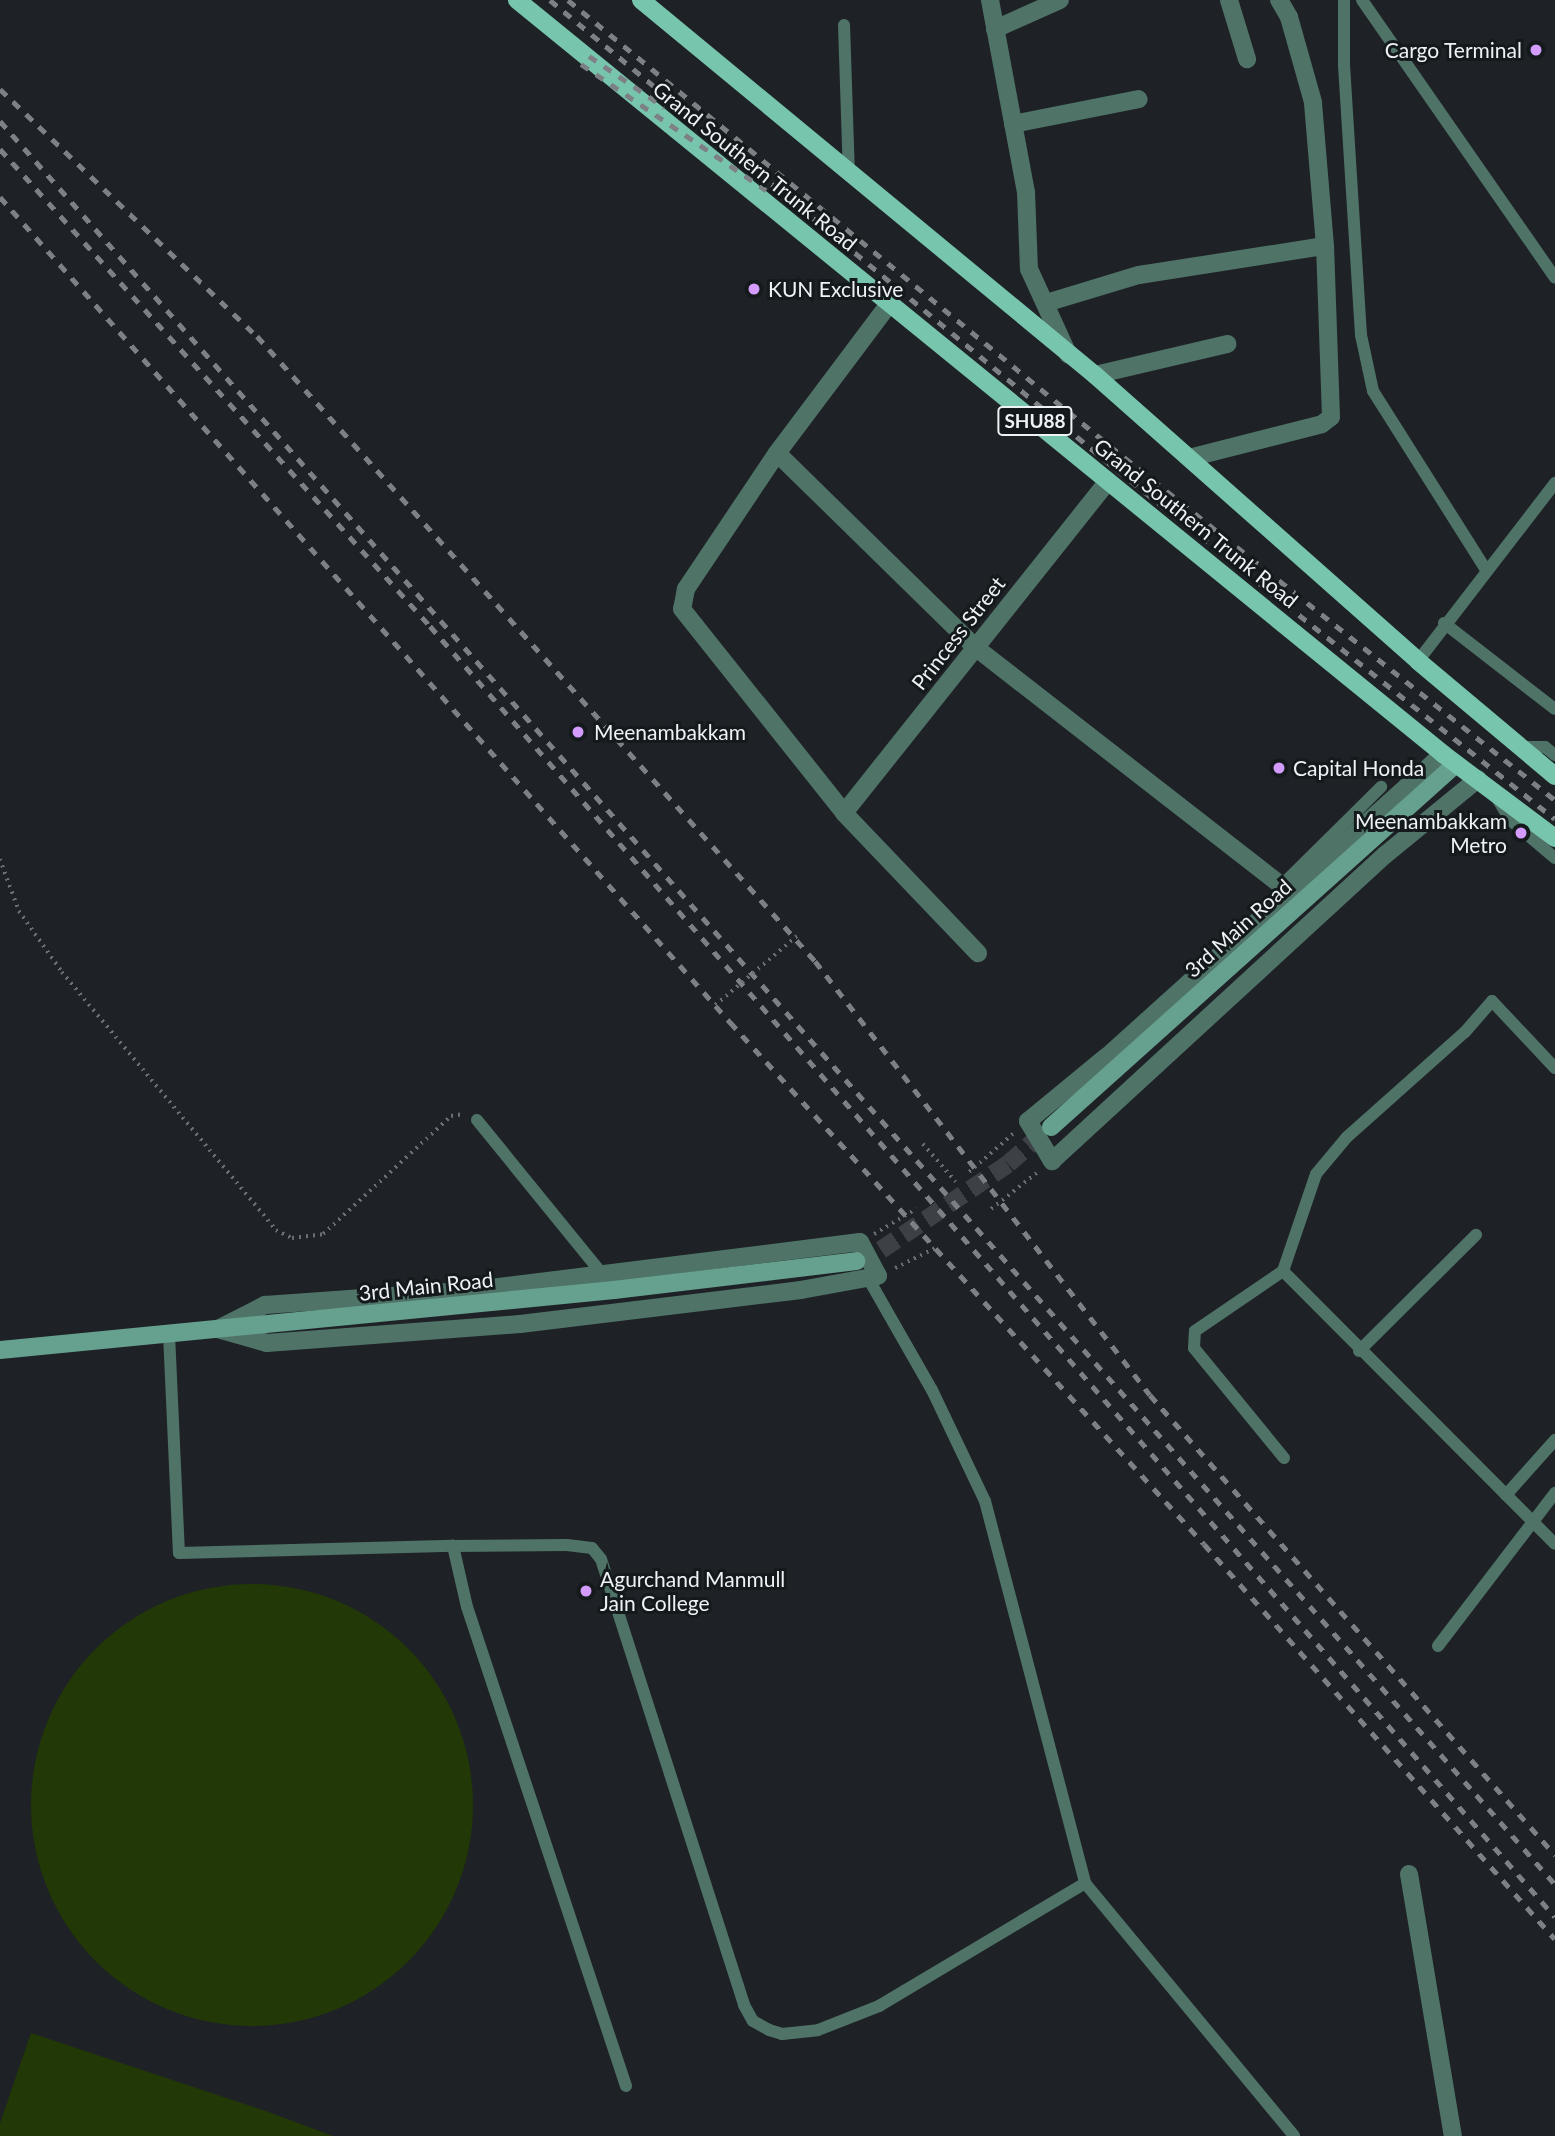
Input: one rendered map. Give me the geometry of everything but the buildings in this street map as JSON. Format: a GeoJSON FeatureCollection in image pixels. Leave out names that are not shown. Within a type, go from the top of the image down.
{"type":"FeatureCollection","features":[{"type":"Feature","properties":{"kind":"main road","name":"Grand Southern Trunk Road"},"geometry":{"type":"LineString","coordinates":[[517,0],[1450,759],[1555,838]]}},
{"type":"Feature","properties":{"kind":"main road","name":"Grand Southern Trunk Road"},"geometry":{"type":"LineString","coordinates":[[641,0],[849,175],[1095,375],[1418,661],[1555,776]]}},
{"type":"Feature","properties":{"kind":"street"},"geometry":{"type":"LineString","coordinates":[[990,0],[1026,192],[1029,269],[1068,354]]}},
{"type":"Feature","properties":{"kind":"street"},"geometry":{"type":"LineString","coordinates":[[995,29],[1060,0]]}},
{"type":"Feature","properties":{"kind":"street"},"geometry":{"type":"LineString","coordinates":[[1229,0],[1247,59]]}},
{"type":"Feature","properties":{"kind":"street"},"geometry":{"type":"LineString","coordinates":[[1189,458],[1321,424],[1331,417],[1325,246],[1313,102],[1289,17],[1279,0]]}},
{"type":"Feature","properties":{"kind":"street"},"geometry":{"type":"LineString","coordinates":[[1013,124],[1139,99]]}},
{"type":"Feature","properties":{"kind":"street"},"geometry":{"type":"LineString","coordinates":[[1046,303],[1139,275],[1325,246]]}},
{"type":"Feature","properties":{"kind":"street"},"geometry":{"type":"LineString","coordinates":[[890,304],[777,453],[686,589],[682,609],[844,813],[978,953]]}},
{"type":"Feature","properties":{"kind":"street"},"geometry":{"type":"LineString","coordinates":[[1095,375],[1227,344]]}},
{"type":"Feature","properties":{"kind":"street"},"geometry":{"type":"LineString","coordinates":[[777,453],[975,647],[1285,889]]}},
{"type":"Feature","properties":{"kind":"street","name":"Princess Street"},"geometry":{"type":"LineString","coordinates":[[844,813],[1108,481]]}},
{"type":"Feature","properties":{"kind":"street"},"geometry":{"type":"LineString","coordinates":[[1450,759],[1285,889],[1025,1123],[1048,1164],[1385,855],[1485,784]]}},
{"type":"Feature","properties":{"kind":"street","name":"3rd Main Road"},"geometry":{"type":"LineString","coordinates":[[1051,1127],[1450,759]]}},
{"type":"Feature","properties":{"kind":"street"},"geometry":{"type":"LineString","coordinates":[[860,1242],[873,1277],[658,1309],[433,1331],[267,1343],[218,1329],[265,1304],[475,1290],[860,1242]]}},
{"type":"Feature","properties":{"kind":"street","name":"3rd Main Road"},"geometry":{"type":"LineString","coordinates":[[0,1350],[856,1261]]}},
{"type":"Feature","properties":{"kind":"street"},"geometry":{"type":"LineString","coordinates":[[1409,1874],[1454,2136]]}},
{"type":"Feature","properties":{"kind":"lane"},"geometry":{"type":"LineString","coordinates":[[1344,0],[1344,65],[1361,335],[1373,391],[1486,570]]}},
{"type":"Feature","properties":{"kind":"lane"},"geometry":{"type":"LineString","coordinates":[[1362,0],[1555,278]]}},
{"type":"Feature","properties":{"kind":"lane"},"geometry":{"type":"LineString","coordinates":[[844,25],[849,175]]}},
{"type":"Feature","properties":{"kind":"lane"},"geometry":{"type":"LineString","coordinates":[[1418,661],[1444,623],[1555,483]]}},
{"type":"Feature","properties":{"kind":"lane"},"geometry":{"type":"LineString","coordinates":[[1444,623],[1555,709]]}},
{"type":"Feature","properties":{"kind":"lane"},"geometry":{"type":"LineString","coordinates":[[1518,747],[1545,747],[1555,755]]}},
{"type":"Feature","properties":{"kind":"lane"},"geometry":{"type":"LineString","coordinates":[[1485,784],[1510,820],[1555,858]]}},
{"type":"Feature","properties":{"kind":"lane"},"geometry":{"type":"LineString","coordinates":[[1285,889],[1381,787]]}},
{"type":"Feature","properties":{"kind":"lane"},"geometry":{"type":"LineString","coordinates":[[1284,1458],[1194,1348],[1195,1331],[1283,1271],[1316,1174],[1347,1137],[1465,1032],[1492,1001],[1555,1068]]}},
{"type":"Feature","properties":{"kind":"lane"},"geometry":{"type":"LineString","coordinates":[[477,1120],[602,1274]]}},
{"type":"Feature","properties":{"kind":"lane"},"geometry":{"type":"LineString","coordinates":[[1359,1351],[1476,1235]]}},
{"type":"Feature","properties":{"kind":"lane"},"geometry":{"type":"LineString","coordinates":[[1283,1271],[1359,1351],[1555,1544]]}},
{"type":"Feature","properties":{"kind":"lane"},"geometry":{"type":"LineString","coordinates":[[873,1277],[932,1390],[985,1501],[1085,1883],[1294,2136]]}},
{"type":"Feature","properties":{"kind":"lane"},"geometry":{"type":"LineString","coordinates":[[169,1334],[179,1553],[453,1546],[567,1545],[592,1548],[601,1559],[744,2005],[753,2021],[782,2034],[818,2030],[879,2006],[1085,1883]]}},
{"type":"Feature","properties":{"kind":"lane"},"geometry":{"type":"LineString","coordinates":[[1506,1495],[1555,1440]]}},
{"type":"Feature","properties":{"kind":"lane"},"geometry":{"type":"LineString","coordinates":[[1438,1646],[1555,1493]]}},
{"type":"Feature","properties":{"kind":"lane"},"geometry":{"type":"LineString","coordinates":[[453,1546],[467,1607],[626,2085]]}},
{"type":"Feature","properties":{"kind":"path"},"geometry":{"type":"LineString","coordinates":[[0,859],[19,911],[62,972],[276,1230],[292,1238],[323,1234],[451,1116],[459,1113],[477,1120]]}},
{"type":"Feature","properties":{"kind":"path"},"geometry":{"type":"LineString","coordinates":[[715,1005],[797,936]]}},
{"type":"Feature","properties":{"kind":"path"},"geometry":{"type":"LineString","coordinates":[[969,1172],[1025,1123]]}},
{"type":"Feature","properties":{"kind":"path"},"geometry":{"type":"LineString","coordinates":[[923,1144],[956,1182]]}},
{"type":"Feature","properties":{"kind":"path"},"geometry":{"type":"LineString","coordinates":[[991,1209],[1048,1164]]}},
{"type":"Feature","properties":{"kind":"path"},"geometry":{"type":"LineString","coordinates":[[860,1242],[916,1209]]}},
{"type":"Feature","properties":{"kind":"path"},"geometry":{"type":"LineString","coordinates":[[873,1277],[937,1247]]}},
{"type":"Feature","properties":{"kind":"green space"},"geometry":{"type":"Polygon","coordinates":[[[252,1584],[295,1588],[337,1601],[375,1621],[408,1649],[436,1682],[456,1720],[469,1762],[473,1805],[469,1848],[456,1890],[436,1928],[408,1961],[375,1989],[337,2009],[295,2022],[252,2026],[209,2022],[167,2009],[129,1989],[96,1961],[68,1928],[48,1890],[35,1848],[31,1805],[35,1762],[48,1720],[68,1682],[96,1649],[129,1621],[167,1601],[209,1588],[252,1584]]]}},
{"type":"Feature","properties":{"kind":"green space"},"geometry":{"type":"Polygon","coordinates":[[[31,2033],[333,2136],[0,2136],[0,2123],[31,2033]]]}},
{"type":"Feature","properties":{"kind":"tunnel"},"geometry":{"type":"LineString","coordinates":[[856,1261],[881,1250],[1008,1164],[1048,1129]]}},
{"type":"Feature","properties":{"kind":"railway"},"geometry":{"type":"LineString","coordinates":[[550,0],[1116,469],[1555,819]]}},
{"type":"Feature","properties":{"kind":"railway"},"geometry":{"type":"LineString","coordinates":[[568,0],[1110,446],[1555,800]]}},
{"type":"Feature","properties":{"kind":"railway"},"geometry":{"type":"LineString","coordinates":[[589,56],[664,107]]}},
{"type":"Feature","properties":{"kind":"railway"},"geometry":{"type":"LineString","coordinates":[[581,64],[766,190]]}},
{"type":"Feature","properties":{"kind":"railway"},"geometry":{"type":"LineString","coordinates":[[0,89],[257,336],[815,961],[1150,1395],[1555,1855]]}},
{"type":"Feature","properties":{"kind":"railway"},"geometry":{"type":"LineString","coordinates":[[0,121],[1555,1884]]}},
{"type":"Feature","properties":{"kind":"railway"},"geometry":{"type":"LineString","coordinates":[[0,149],[430,626],[1555,1917]]}},
{"type":"Feature","properties":{"kind":"railway"},"geometry":{"type":"LineString","coordinates":[[0,197],[730,1022],[1204,1544],[1555,1939]]}},
{"type":"Feature","properties":{"kind":"place","name":"Cargo Terminal"},"geometry":{"type":"Point","coordinates":[1536,50]}},
{"type":"Feature","properties":{"kind":"place","name":"KUN Exclusive"},"geometry":{"type":"Point","coordinates":[754,289]}},
{"type":"Feature","properties":{"kind":"place","name":"Meenambakkam"},"geometry":{"type":"Point","coordinates":[578,732]}},
{"type":"Feature","properties":{"kind":"place","name":"Capital Honda"},"geometry":{"type":"Point","coordinates":[1279,768]}},
{"type":"Feature","properties":{"kind":"place","name":"Meenambakkam Metro"},"geometry":{"type":"Point","coordinates":[1521,833]}},
{"type":"Feature","properties":{"kind":"place","name":"Agurchand Manmull Jain College"},"geometry":{"type":"Point","coordinates":[586,1591]}}]}
